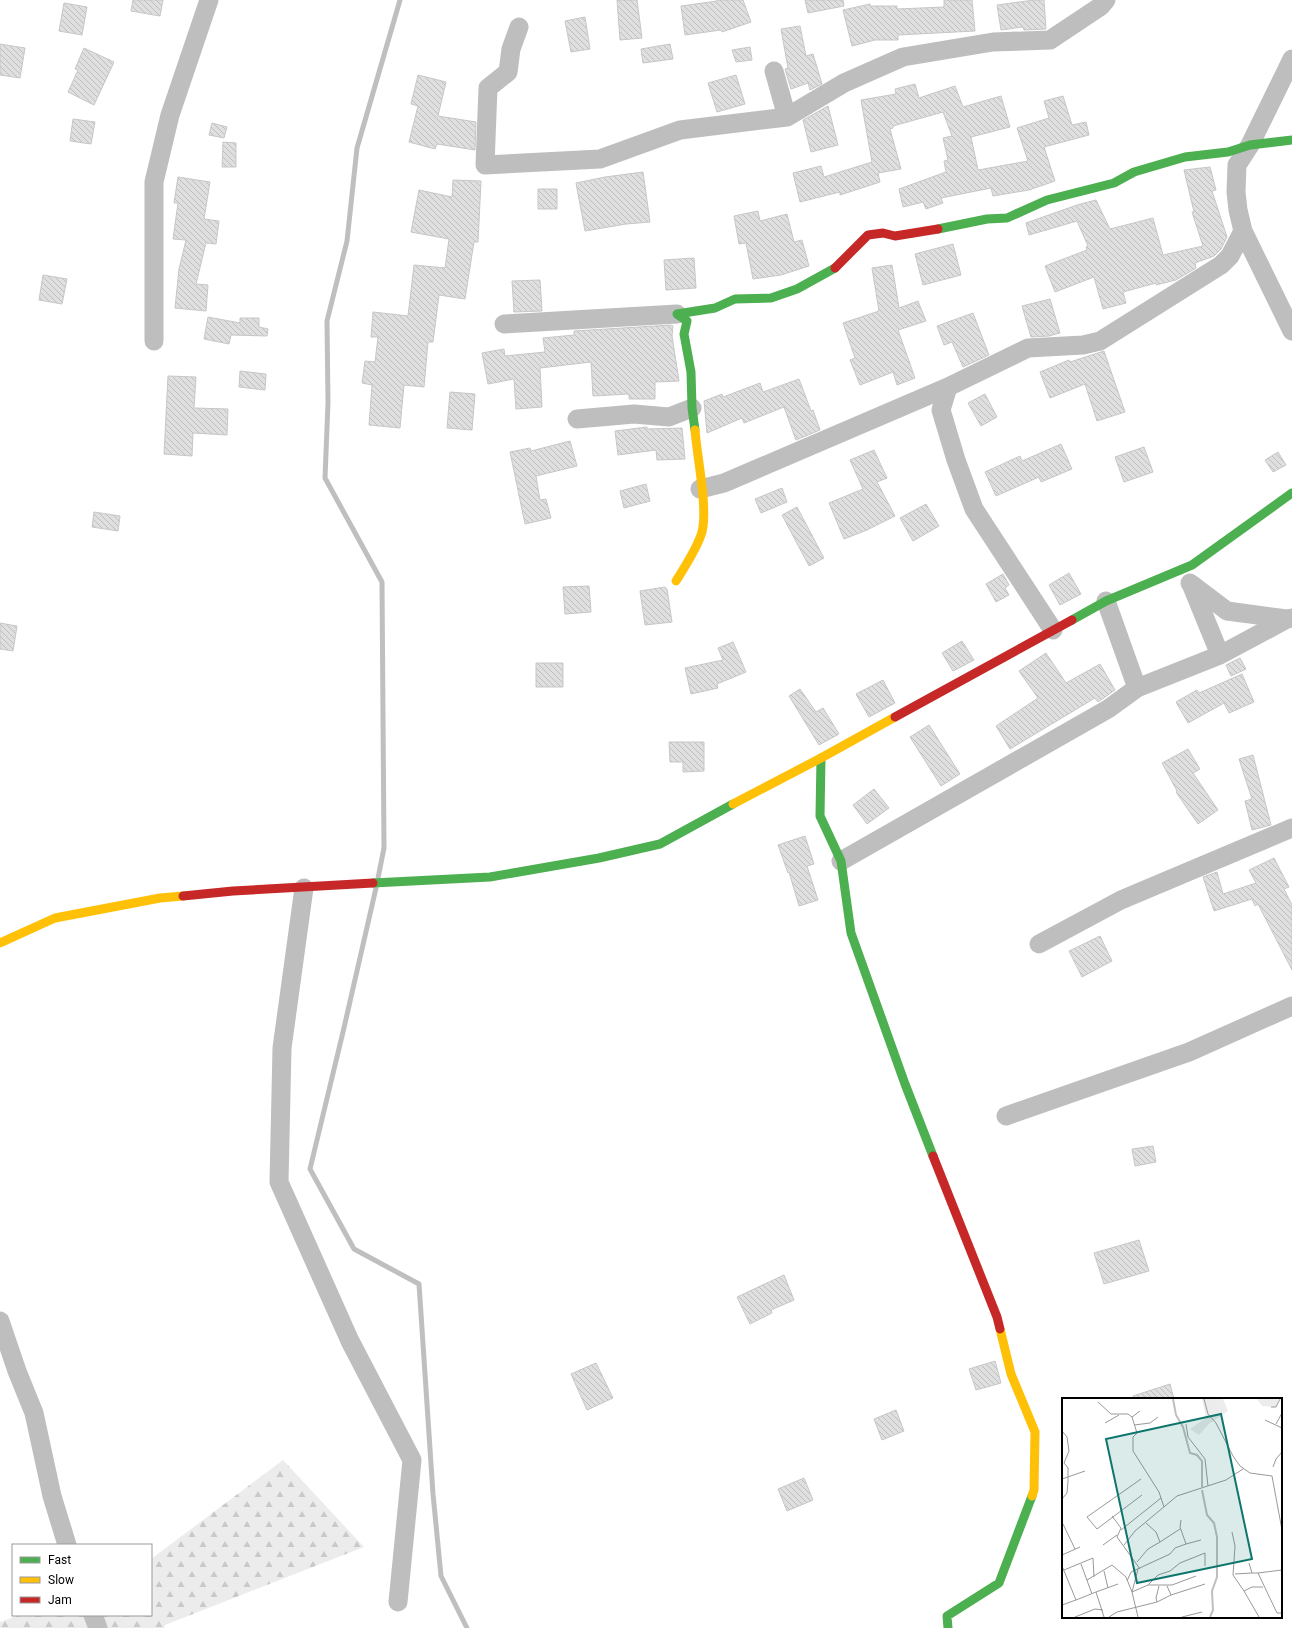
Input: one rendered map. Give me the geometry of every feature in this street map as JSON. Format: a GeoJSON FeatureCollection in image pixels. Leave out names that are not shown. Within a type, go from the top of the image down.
{"type":"FeatureCollection","features":[{"type":"Feature","properties":{"kind":"street"},"geometry":{"type":"LineString","coordinates":[[154,341],[154,182],[170,115],[209,0]]}},
{"type":"Feature","properties":{"kind":"street"},"geometry":{"type":"LineString","coordinates":[[519,27],[511,49],[508,72],[488,88],[485,165],[600,160],[680,130],[787,117],[844,83],[904,57],[993,42],[1050,40],[1101,6],[1106,0]]}},
{"type":"Feature","properties":{"kind":"street"},"geometry":{"type":"LineString","coordinates":[[1250,146],[1292,59]]}},
{"type":"Feature","properties":{"kind":"street"},"geometry":{"type":"LineString","coordinates":[[774,71],[787,117]]}},
{"type":"Feature","properties":{"kind":"street"},"geometry":{"type":"LineString","coordinates":[[504,324],[677,314],[715,308],[735,299],[771,298],[797,289],[838,266],[868,235],[883,233],[895,236],[912,234],[987,219],[1007,218],[1047,200],[1114,183],[1134,172],[1185,157],[1233,158],[1250,146],[1292,140]]}},
{"type":"Feature","properties":{"kind":"street"},"geometry":{"type":"LineString","coordinates":[[1233,158],[1237,198],[1243,231],[1292,331]]}},
{"type":"Feature","properties":{"kind":"street"},"geometry":{"type":"LineString","coordinates":[[700,489],[724,483],[948,387],[1028,348],[1083,345],[1100,341],[1221,265],[1230,256],[1243,231]]}},
{"type":"Feature","properties":{"kind":"street"},"geometry":{"type":"LineString","coordinates":[[676,581],[697,545],[702,531],[703,506],[692,408],[691,372],[684,334],[687,321],[677,314]]}},
{"type":"Feature","properties":{"kind":"street"},"geometry":{"type":"LineString","coordinates":[[948,387],[941,410],[956,460],[974,509],[1053,630]]}},
{"type":"Feature","properties":{"kind":"street"},"geometry":{"type":"LineString","coordinates":[[577,419],[634,414],[669,417],[692,408]]}},
{"type":"Feature","properties":{"kind":"street"},"geometry":{"type":"LineString","coordinates":[[0,943],[55,918],[160,898],[490,877],[599,858],[660,844],[713,814],[821,758],[1106,601],[1191,574],[1292,493]]}},
{"type":"Feature","properties":{"kind":"street"},"geometry":{"type":"LineString","coordinates":[[1191,574],[1227,611],[1289,619]]}},
{"type":"Feature","properties":{"kind":"street"},"geometry":{"type":"LineString","coordinates":[[1191,574],[1220,655]]}},
{"type":"Feature","properties":{"kind":"street"},"geometry":{"type":"LineString","coordinates":[[1106,601],[1137,688]]}},
{"type":"Feature","properties":{"kind":"street"},"geometry":{"type":"LineString","coordinates":[[841,861],[1108,709],[1137,688],[1220,655],[1289,619]]}},
{"type":"Feature","properties":{"kind":"street"},"geometry":{"type":"LineString","coordinates":[[821,758],[820,816],[841,861],[851,933],[905,1084],[997,1317],[1011,1374],[1035,1432],[1034,1490],[999,1583],[947,1616],[948,1628]]}},
{"type":"Feature","properties":{"kind":"street"},"geometry":{"type":"LineString","coordinates":[[1038,944],[1121,900],[1292,828]]}},
{"type":"Feature","properties":{"kind":"street"},"geometry":{"type":"LineString","coordinates":[[304,888],[282,1048],[279,1182],[350,1342],[412,1460],[398,1602]]}},
{"type":"Feature","properties":{"kind":"street"},"geometry":{"type":"LineString","coordinates":[[1006,1116],[1189,1052],[1292,1006]]}},
{"type":"Feature","properties":{"kind":"street"},"geometry":{"type":"LineString","coordinates":[[0,1321],[16,1372],[34,1413],[52,1496],[67,1544]]}},
{"type":"Feature","properties":{"kind":"street"},"geometry":{"type":"LineString","coordinates":[[93,1616],[98,1628]]}},
{"type":"Feature","properties":{"kind":"green space"},"geometry":{"type":"Polygon","coordinates":[[[283,1460],[364,1547],[165,1625],[164,1628],[0,1628],[0,1622],[17,1616],[152,1616],[152,1558],[283,1460]]]}},
{"type":"Feature","properties":{"kind":"building"},"geometry":{"type":"Polygon","coordinates":[[[133,0],[163,0],[160,16],[131,11],[133,0]]]}},
{"type":"Feature","properties":{"kind":"building"},"geometry":{"type":"Polygon","coordinates":[[[617,0],[637,0],[642,38],[620,40],[617,0]]]}},
{"type":"Feature","properties":{"kind":"building"},"geometry":{"type":"Polygon","coordinates":[[[717,0],[743,0],[751,22],[722,32],[721,30],[685,35],[681,6],[717,0]]]}},
{"type":"Feature","properties":{"kind":"building"},"geometry":{"type":"Polygon","coordinates":[[[805,0],[843,0],[844,6],[808,13],[805,0]]]}},
{"type":"Feature","properties":{"kind":"building"},"geometry":{"type":"Polygon","coordinates":[[[944,0],[972,0],[975,31],[898,35],[898,40],[875,40],[852,46],[843,10],[870,4],[870,6],[897,6],[897,9],[944,7],[944,0]]]}},
{"type":"Feature","properties":{"kind":"building"},"geometry":{"type":"Polygon","coordinates":[[[1044,0],[1046,29],[1024,30],[1023,27],[1001,30],[997,5],[1044,0]]]}},
{"type":"Feature","properties":{"kind":"building"},"geometry":{"type":"Polygon","coordinates":[[[64,3],[87,7],[82,35],[59,31],[64,3]]]}},
{"type":"Feature","properties":{"kind":"building"},"geometry":{"type":"Polygon","coordinates":[[[585,17],[590,49],[571,52],[565,21],[585,17]]]}},
{"type":"Feature","properties":{"kind":"building"},"geometry":{"type":"Polygon","coordinates":[[[800,26],[806,56],[813,54],[822,84],[810,90],[808,83],[791,89],[785,69],[788,68],[781,29],[800,26]]]}},
{"type":"Feature","properties":{"kind":"building"},"geometry":{"type":"Polygon","coordinates":[[[0,44],[25,48],[20,78],[0,75],[0,44]]]}},
{"type":"Feature","properties":{"kind":"building"},"geometry":{"type":"Polygon","coordinates":[[[670,44],[673,59],[643,63],[641,49],[670,44]]]}},
{"type":"Feature","properties":{"kind":"building"},"geometry":{"type":"Polygon","coordinates":[[[750,47],[752,60],[736,62],[732,50],[750,47]]]}},
{"type":"Feature","properties":{"kind":"building"},"geometry":{"type":"Polygon","coordinates":[[[84,48],[114,62],[94,105],[68,92],[78,70],[75,69],[84,48]]]}},
{"type":"Feature","properties":{"kind":"building"},"geometry":{"type":"Polygon","coordinates":[[[418,75],[446,82],[438,116],[476,122],[475,150],[437,144],[435,149],[409,142],[418,106],[411,104],[418,75]]]}},
{"type":"Feature","properties":{"kind":"building"},"geometry":{"type":"Polygon","coordinates":[[[736,75],[745,104],[717,112],[708,83],[736,75]]]}},
{"type":"Feature","properties":{"kind":"building"},"geometry":{"type":"Polygon","coordinates":[[[915,84],[919,98],[955,86],[963,107],[1001,96],[1010,127],[971,137],[978,170],[1028,161],[1017,128],[1049,118],[1044,101],[1063,96],[1072,125],[1086,122],[1089,135],[1044,147],[1055,181],[1029,190],[993,196],[991,188],[941,198],[943,203],[926,209],[923,202],[903,207],[899,189],[946,172],[944,161],[948,160],[943,138],[952,136],[943,112],[893,126],[893,128],[890,129],[901,169],[878,173],[880,182],[840,195],[840,192],[800,202],[793,173],[821,166],[824,177],[872,162],[861,100],[896,94],[895,89],[915,84]]]}},
{"type":"Feature","properties":{"kind":"building"},"geometry":{"type":"Polygon","coordinates":[[[828,106],[838,145],[811,152],[803,120],[828,106]]]}},
{"type":"Feature","properties":{"kind":"building"},"geometry":{"type":"Polygon","coordinates":[[[73,119],[95,122],[91,144],[70,141],[73,119]]]}},
{"type":"Feature","properties":{"kind":"building"},"geometry":{"type":"Polygon","coordinates":[[[212,123],[227,127],[224,138],[209,135],[212,123]]]}},
{"type":"Feature","properties":{"kind":"building"},"geometry":{"type":"Polygon","coordinates":[[[223,142],[236,143],[236,167],[222,167],[223,142]]]}},
{"type":"Feature","properties":{"kind":"building"},"geometry":{"type":"Polygon","coordinates":[[[1210,167],[1216,190],[1212,191],[1227,237],[1221,249],[1214,256],[1195,263],[1196,268],[1176,280],[1156,285],[1156,283],[1123,292],[1126,303],[1103,309],[1094,277],[1055,292],[1045,266],[1087,250],[1086,247],[1088,246],[1077,221],[1029,235],[1026,223],[1096,200],[1110,229],[1153,218],[1163,255],[1203,246],[1192,212],[1194,212],[1184,170],[1210,167]]]}},
{"type":"Feature","properties":{"kind":"building"},"geometry":{"type":"Polygon","coordinates":[[[643,172],[650,222],[626,224],[585,231],[576,183],[605,177],[643,172]]]}},
{"type":"Feature","properties":{"kind":"building"},"geometry":{"type":"Polygon","coordinates":[[[178,177],[210,182],[204,219],[219,221],[216,244],[206,243],[196,284],[208,285],[206,311],[175,308],[179,269],[186,240],[173,239],[178,203],[174,203],[178,177]]]}},
{"type":"Feature","properties":{"kind":"building"},"geometry":{"type":"Polygon","coordinates":[[[453,180],[481,181],[478,242],[474,242],[465,299],[439,295],[433,342],[428,342],[424,387],[404,385],[400,428],[369,425],[372,385],[362,383],[365,361],[375,362],[378,337],[371,337],[373,312],[408,316],[414,265],[445,268],[449,239],[411,232],[419,190],[452,197],[453,180]]]}},
{"type":"Feature","properties":{"kind":"building"},"geometry":{"type":"Polygon","coordinates":[[[538,189],[557,189],[557,209],[538,209],[538,189]]]}},
{"type":"Feature","properties":{"kind":"building"},"geometry":{"type":"Polygon","coordinates":[[[758,211],[760,221],[787,214],[794,242],[802,240],[809,266],[781,275],[753,279],[746,243],[739,244],[734,216],[758,211]]]}},
{"type":"Feature","properties":{"kind":"building"},"geometry":{"type":"Polygon","coordinates":[[[953,244],[961,275],[923,285],[915,254],[953,244]]]}},
{"type":"Feature","properties":{"kind":"building"},"geometry":{"type":"Polygon","coordinates":[[[694,258],[696,288],[666,290],[664,260],[694,258]]]}},
{"type":"Feature","properties":{"kind":"building"},"geometry":{"type":"Polygon","coordinates":[[[892,265],[899,308],[918,301],[926,321],[898,330],[915,378],[897,385],[893,372],[860,385],[850,360],[855,358],[843,323],[879,311],[872,268],[892,265]]]}},
{"type":"Feature","properties":{"kind":"building"},"geometry":{"type":"Polygon","coordinates":[[[43,275],[67,279],[62,304],[39,300],[43,275]]]}},
{"type":"Feature","properties":{"kind":"building"},"geometry":{"type":"Polygon","coordinates":[[[540,280],[542,311],[514,312],[512,281],[540,280]]]}},
{"type":"Feature","properties":{"kind":"building"},"geometry":{"type":"Polygon","coordinates":[[[1050,299],[1060,333],[1049,336],[1031,337],[1022,306],[1050,299]]]}},
{"type":"Feature","properties":{"kind":"building"},"geometry":{"type":"Polygon","coordinates":[[[973,313],[989,355],[963,367],[952,342],[944,345],[937,326],[973,313]]]}},
{"type":"Feature","properties":{"kind":"building"},"geometry":{"type":"Polygon","coordinates":[[[208,317],[240,323],[240,318],[259,318],[259,327],[268,329],[267,336],[231,335],[229,344],[204,339],[208,317]]]}},
{"type":"Feature","properties":{"kind":"building"},"geometry":{"type":"Polygon","coordinates":[[[673,326],[672,336],[679,381],[655,382],[655,399],[629,399],[629,394],[593,396],[591,362],[540,368],[542,407],[516,409],[514,379],[488,384],[482,353],[504,349],[505,356],[545,352],[543,338],[574,335],[574,331],[673,326]]]}},
{"type":"Feature","properties":{"kind":"building"},"geometry":{"type":"Polygon","coordinates":[[[1104,351],[1125,412],[1097,421],[1085,384],[1050,398],[1040,372],[1069,360],[1070,362],[1104,351]]]}},
{"type":"Feature","properties":{"kind":"building"},"geometry":{"type":"Polygon","coordinates":[[[240,371],[266,374],[265,390],[239,387],[240,371]]]}},
{"type":"Feature","properties":{"kind":"building"},"geometry":{"type":"Polygon","coordinates":[[[168,376],[196,377],[194,408],[228,409],[227,435],[193,433],[192,456],[164,454],[168,376]]]}},
{"type":"Feature","properties":{"kind":"building"},"geometry":{"type":"Polygon","coordinates":[[[799,379],[820,430],[796,440],[784,407],[744,423],[742,418],[707,433],[704,401],[722,394],[723,397],[760,383],[763,392],[799,379]]]}},
{"type":"Feature","properties":{"kind":"building"},"geometry":{"type":"Polygon","coordinates":[[[450,392],[475,394],[472,430],[447,428],[450,392]]]}},
{"type":"Feature","properties":{"kind":"building"},"geometry":{"type":"Polygon","coordinates":[[[985,394],[997,417],[981,426],[968,403],[985,394]]]}},
{"type":"Feature","properties":{"kind":"building"},"geometry":{"type":"Polygon","coordinates":[[[647,427],[647,429],[682,428],[685,459],[657,460],[656,450],[618,455],[615,431],[647,427]]]}},
{"type":"Feature","properties":{"kind":"building"},"geometry":{"type":"Polygon","coordinates":[[[570,441],[577,466],[536,476],[540,500],[546,499],[551,518],[525,524],[510,452],[530,448],[531,451],[570,441]]]}},
{"type":"Feature","properties":{"kind":"building"},"geometry":{"type":"Polygon","coordinates":[[[1061,444],[1072,469],[1041,482],[1039,477],[996,496],[985,472],[1020,456],[1022,461],[1061,444]]]}},
{"type":"Feature","properties":{"kind":"building"},"geometry":{"type":"Polygon","coordinates":[[[1144,447],[1153,472],[1124,482],[1115,457],[1144,447]]]}},
{"type":"Feature","properties":{"kind":"building"},"geometry":{"type":"Polygon","coordinates":[[[874,450],[887,478],[877,482],[895,516],[867,530],[844,539],[829,503],[863,489],[850,460],[874,450]]]}},
{"type":"Feature","properties":{"kind":"building"},"geometry":{"type":"Polygon","coordinates":[[[1278,452],[1286,465],[1273,472],[1265,460],[1278,452]]]}},
{"type":"Feature","properties":{"kind":"building"},"geometry":{"type":"Polygon","coordinates":[[[646,484],[650,501],[624,508],[620,491],[646,484]]]}},
{"type":"Feature","properties":{"kind":"building"},"geometry":{"type":"Polygon","coordinates":[[[782,488],[787,502],[761,513],[755,499],[782,488]]]}},
{"type":"Feature","properties":{"kind":"building"},"geometry":{"type":"Polygon","coordinates":[[[926,504],[939,526],[913,541],[900,518],[926,504]]]}},
{"type":"Feature","properties":{"kind":"building"},"geometry":{"type":"Polygon","coordinates":[[[797,507],[824,558],[809,566],[782,515],[797,507]]]}},
{"type":"Feature","properties":{"kind":"building"},"geometry":{"type":"Polygon","coordinates":[[[94,512],[120,516],[118,531],[92,527],[94,512]]]}},
{"type":"Feature","properties":{"kind":"building"},"geometry":{"type":"Polygon","coordinates":[[[1069,573],[1081,594],[1060,605],[1049,585],[1069,573]]]}},
{"type":"Feature","properties":{"kind":"building"},"geometry":{"type":"Polygon","coordinates":[[[1003,574],[1009,585],[1005,588],[1009,595],[996,602],[986,584],[1003,574]]]}},
{"type":"Feature","properties":{"kind":"building"},"geometry":{"type":"Polygon","coordinates":[[[589,586],[591,612],[565,614],[563,587],[589,586]]]}},
{"type":"Feature","properties":{"kind":"building"},"geometry":{"type":"Polygon","coordinates":[[[665,587],[667,589],[672,622],[645,625],[640,591],[665,587]]]}},
{"type":"Feature","properties":{"kind":"building"},"geometry":{"type":"Polygon","coordinates":[[[0,623],[17,626],[13,651],[0,649],[0,623]]]}},
{"type":"Feature","properties":{"kind":"building"},"geometry":{"type":"Polygon","coordinates":[[[962,641],[974,660],[953,671],[942,653],[962,641]]]}},
{"type":"Feature","properties":{"kind":"building"},"geometry":{"type":"Polygon","coordinates":[[[733,642],[746,672],[717,684],[718,688],[691,694],[685,668],[723,660],[718,648],[733,642]]]}},
{"type":"Feature","properties":{"kind":"building"},"geometry":{"type":"Polygon","coordinates":[[[1046,653],[1066,683],[1100,664],[1115,690],[1098,702],[1095,698],[1010,749],[996,726],[1038,698],[1019,671],[1046,653]]]}},
{"type":"Feature","properties":{"kind":"building"},"geometry":{"type":"Polygon","coordinates":[[[1240,658],[1246,669],[1231,676],[1226,665],[1240,658]]]}},
{"type":"Feature","properties":{"kind":"building"},"geometry":{"type":"Polygon","coordinates":[[[536,663],[563,663],[563,687],[536,687],[536,663]]]}},
{"type":"Feature","properties":{"kind":"building"},"geometry":{"type":"Polygon","coordinates":[[[1242,674],[1254,702],[1229,713],[1224,703],[1188,723],[1176,702],[1197,690],[1199,693],[1242,674]]]}},
{"type":"Feature","properties":{"kind":"building"},"geometry":{"type":"Polygon","coordinates":[[[883,680],[895,703],[869,717],[856,694],[883,680]]]}},
{"type":"Feature","properties":{"kind":"building"},"geometry":{"type":"Polygon","coordinates":[[[800,689],[816,712],[823,708],[839,734],[819,745],[789,696],[800,689]]]}},
{"type":"Feature","properties":{"kind":"building"},"geometry":{"type":"Polygon","coordinates":[[[929,725],[960,774],[941,786],[910,737],[929,725]]]}},
{"type":"Feature","properties":{"kind":"building"},"geometry":{"type":"Polygon","coordinates":[[[669,742],[704,742],[704,771],[683,772],[683,762],[670,762],[669,742]]]}},
{"type":"Feature","properties":{"kind":"building"},"geometry":{"type":"Polygon","coordinates":[[[1188,749],[1200,769],[1193,773],[1218,810],[1198,824],[1176,792],[1177,791],[1162,763],[1188,749]]]}},
{"type":"Feature","properties":{"kind":"building"},"geometry":{"type":"Polygon","coordinates":[[[1253,755],[1271,825],[1252,830],[1245,801],[1252,799],[1239,759],[1253,755]]]}},
{"type":"Feature","properties":{"kind":"building"},"geometry":{"type":"Polygon","coordinates":[[[874,789],[889,808],[867,824],[853,805],[874,789]]]}},
{"type":"Feature","properties":{"kind":"building"},"geometry":{"type":"Polygon","coordinates":[[[805,836],[814,864],[807,866],[818,900],[799,906],[789,872],[788,873],[778,845],[805,836]]]}},
{"type":"Feature","properties":{"kind":"building"},"geometry":{"type":"Polygon","coordinates":[[[1274,858],[1289,887],[1284,889],[1292,905],[1292,970],[1258,904],[1255,906],[1252,899],[1214,911],[1203,877],[1217,872],[1223,894],[1256,883],[1249,870],[1274,858]]]}},
{"type":"Feature","properties":{"kind":"building"},"geometry":{"type":"Polygon","coordinates":[[[1100,936],[1112,961],[1082,977],[1069,951],[1100,936]]]}},
{"type":"Feature","properties":{"kind":"building"},"geometry":{"type":"Polygon","coordinates":[[[1153,1146],[1156,1162],[1135,1166],[1132,1149],[1153,1146]]]}},
{"type":"Feature","properties":{"kind":"building"},"geometry":{"type":"Polygon","coordinates":[[[1139,1240],[1149,1271],[1104,1284],[1094,1253],[1139,1240]]]}},
{"type":"Feature","properties":{"kind":"building"},"geometry":{"type":"Polygon","coordinates":[[[784,1275],[794,1300],[771,1310],[772,1313],[750,1324],[737,1297],[784,1275]]]}},
{"type":"Feature","properties":{"kind":"building"},"geometry":{"type":"Polygon","coordinates":[[[995,1361],[1001,1383],[976,1390],[969,1369],[995,1361]]]}},
{"type":"Feature","properties":{"kind":"building"},"geometry":{"type":"Polygon","coordinates":[[[596,1363],[613,1398],[587,1410],[571,1374],[596,1363]]]}},
{"type":"Feature","properties":{"kind":"building"},"geometry":{"type":"Polygon","coordinates":[[[1170,1384],[1174,1398],[1133,1398],[1133,1396],[1170,1384]]]}},
{"type":"Feature","properties":{"kind":"building"},"geometry":{"type":"Polygon","coordinates":[[[896,1410],[904,1431],[882,1440],[874,1419],[896,1410]]]}},
{"type":"Feature","properties":{"kind":"building"},"geometry":{"type":"Polygon","coordinates":[[[804,1478],[813,1500],[787,1511],[778,1489],[804,1478]]]}},
{"type":"Feature","properties":{"kind":"waterway"},"geometry":{"type":"LineString","coordinates":[[378,878],[384,848],[382,582],[325,478],[328,403],[327,321],[347,241],[357,148],[400,0]]}},
{"type":"Feature","properties":{"kind":"waterway"},"geometry":{"type":"LineString","coordinates":[[376,888],[310,1169],[354,1249],[419,1284],[433,1494],[441,1576],[467,1628]]}},
{"type":"Feature","properties":{"kind":"traffic: fast"},"geometry":{"type":"LineString","coordinates":[[938,229],[987,219],[1007,218],[1047,200],[1114,183],[1134,172],[1185,157],[1228,152],[1250,145],[1292,140]]}},
{"type":"Feature","properties":{"kind":"traffic: fast"},"geometry":{"type":"LineString","coordinates":[[695,430],[692,408],[691,372],[684,334],[687,321],[677,314],[715,308],[735,299],[771,298],[797,289],[835,268]]}},
{"type":"Feature","properties":{"kind":"traffic: fast"},"geometry":{"type":"LineString","coordinates":[[1072,620],[1106,601],[1192,565],[1292,493]]}},
{"type":"Feature","properties":{"kind":"traffic: fast"},"geometry":{"type":"LineString","coordinates":[[821,758],[820,816],[841,861],[851,933],[905,1084],[933,1156]]}},
{"type":"Feature","properties":{"kind":"traffic: fast"},"geometry":{"type":"LineString","coordinates":[[373,883],[490,877],[599,858],[660,844],[733,804]]}},
{"type":"Feature","properties":{"kind":"traffic: fast"},"geometry":{"type":"LineString","coordinates":[[948,1628],[947,1616],[999,1583],[1032,1496]]}},
{"type":"Feature","properties":{"kind":"traffic: slow"},"geometry":{"type":"LineString","coordinates":[[676,581],[697,545],[704,522],[703,496],[695,430]]}},
{"type":"Feature","properties":{"kind":"traffic: slow"},"geometry":{"type":"LineString","coordinates":[[733,804],[895,717]]}},
{"type":"Feature","properties":{"kind":"traffic: slow"},"geometry":{"type":"LineString","coordinates":[[0,943],[55,918],[160,898],[183,896]]}},
{"type":"Feature","properties":{"kind":"traffic: slow"},"geometry":{"type":"LineString","coordinates":[[1000,1329],[1011,1374],[1035,1432],[1034,1490],[1032,1496]]}},
{"type":"Feature","properties":{"kind":"traffic: jam"},"geometry":{"type":"LineString","coordinates":[[835,268],[868,235],[883,233],[895,236],[938,229]]}},
{"type":"Feature","properties":{"kind":"traffic: jam"},"geometry":{"type":"LineString","coordinates":[[895,717],[1072,620]]}},
{"type":"Feature","properties":{"kind":"traffic: jam"},"geometry":{"type":"LineString","coordinates":[[183,896],[233,891],[373,883]]}},
{"type":"Feature","properties":{"kind":"traffic: jam"},"geometry":{"type":"LineString","coordinates":[[933,1156],[997,1317],[1000,1329]]}}]}
